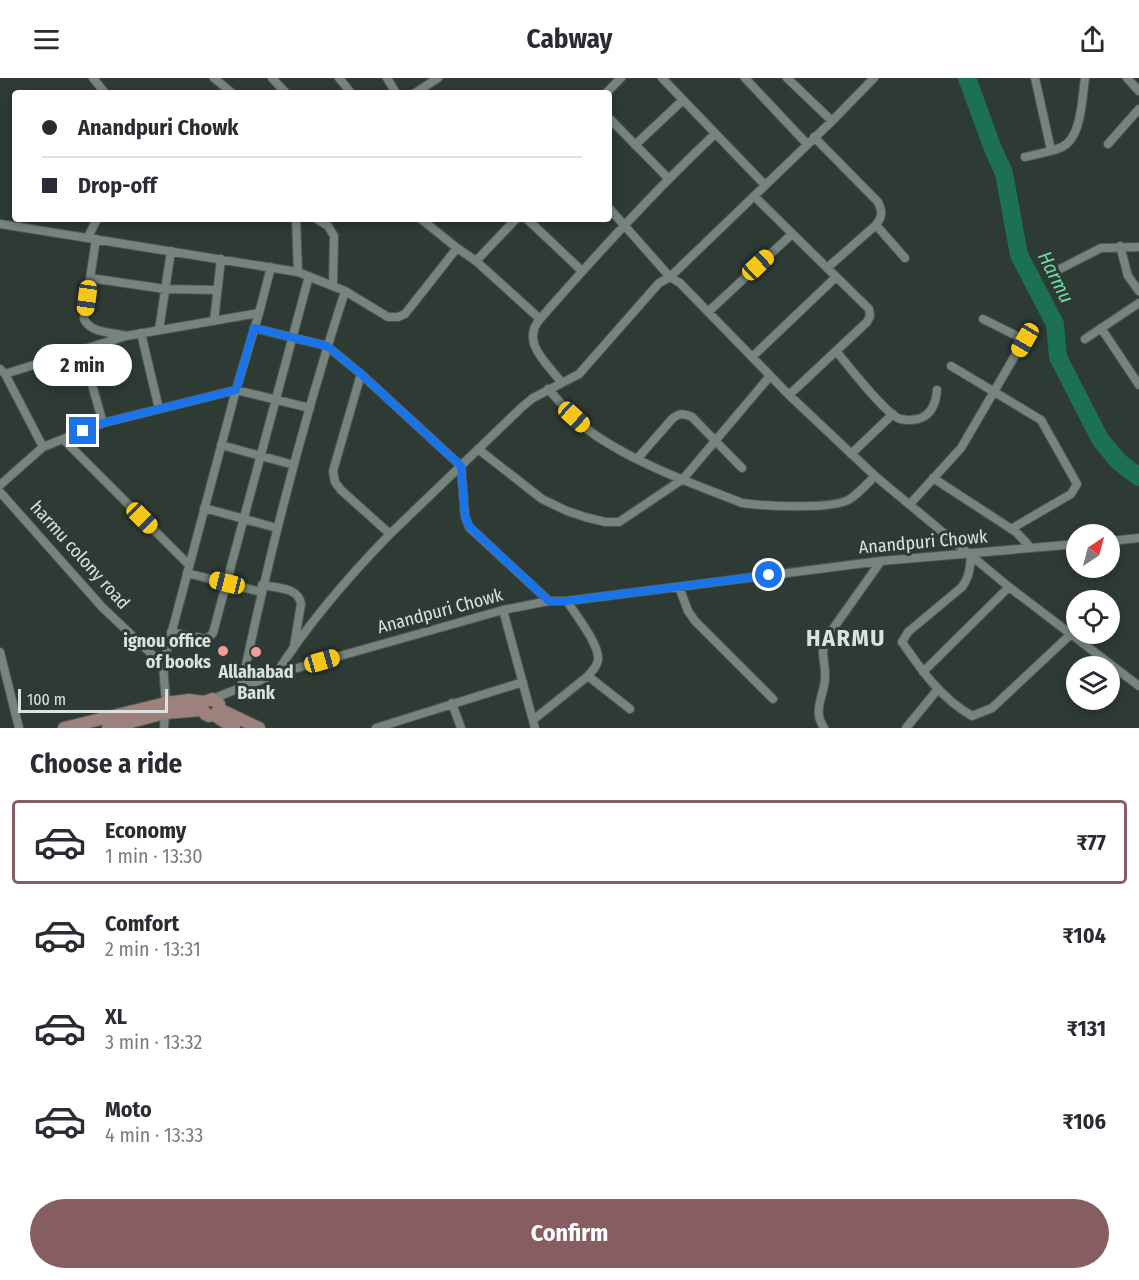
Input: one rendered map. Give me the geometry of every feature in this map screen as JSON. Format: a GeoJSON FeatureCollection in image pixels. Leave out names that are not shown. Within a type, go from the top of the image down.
{"type":"FeatureCollection","features":[{"type":"Feature","properties":{"kind":"main road"},"geometry":{"type":"LineString","coordinates":[[108,728],[189,700],[260,728]]}},
{"type":"Feature","properties":{"kind":"main road"},"geometry":{"type":"LineString","coordinates":[[210,707],[234,728]]}},
{"type":"Feature","properties":{"kind":"main road"},"geometry":{"type":"LineString","coordinates":[[64,728],[165,708]]}},
{"type":"Feature","properties":{"kind":"street"},"geometry":{"type":"LineString","coordinates":[[93,78],[103,90]]}},
{"type":"Feature","properties":{"kind":"street"},"geometry":{"type":"LineString","coordinates":[[214,78],[228,90]]}},
{"type":"Feature","properties":{"kind":"street"},"geometry":{"type":"LineString","coordinates":[[272,78],[283,90]]}},
{"type":"Feature","properties":{"kind":"street"},"geometry":{"type":"LineString","coordinates":[[339,78],[349,90]]}},
{"type":"Feature","properties":{"kind":"street"},"geometry":{"type":"LineString","coordinates":[[420,90],[438,78]]}},
{"type":"Feature","properties":{"kind":"street"},"geometry":{"type":"LineString","coordinates":[[609,90],[621,78]]}},
{"type":"Feature","properties":{"kind":"street"},"geometry":{"type":"LineString","coordinates":[[662,78],[765,185]]}},
{"type":"Feature","properties":{"kind":"street"},"geometry":{"type":"LineString","coordinates":[[745,78],[807,144]]}},
{"type":"Feature","properties":{"kind":"street"},"geometry":{"type":"LineString","coordinates":[[787,78],[832,121]]}},
{"type":"Feature","properties":{"kind":"street"},"geometry":{"type":"LineString","coordinates":[[276,674],[294,646],[373,551],[390,534],[522,407],[548,389],[579,374],[659,283],[670,277],[874,78]]}},
{"type":"Feature","properties":{"kind":"street"},"geometry":{"type":"LineString","coordinates":[[1035,78],[1051,150]]}},
{"type":"Feature","properties":{"kind":"street"},"geometry":{"type":"LineString","coordinates":[[1025,157],[1063,147],[1071,140],[1077,131],[1086,78]]}},
{"type":"Feature","properties":{"kind":"street"},"geometry":{"type":"LineString","coordinates":[[1127,78],[1139,91]]}},
{"type":"Feature","properties":{"kind":"street"},"geometry":{"type":"LineString","coordinates":[[636,145],[683,100]]}},
{"type":"Feature","properties":{"kind":"street"},"geometry":{"type":"LineString","coordinates":[[1108,144],[1139,108]]}},
{"type":"Feature","properties":{"kind":"street"},"geometry":{"type":"LineString","coordinates":[[612,121],[668,178]]}},
{"type":"Feature","properties":{"kind":"street"},"geometry":{"type":"LineString","coordinates":[[561,382],[533,344],[534,326],[624,224],[715,134]]}},
{"type":"Feature","properties":{"kind":"street"},"geometry":{"type":"LineString","coordinates":[[814,137],[878,202],[882,210],[881,218],[876,225],[827,268]]}},
{"type":"Feature","properties":{"kind":"street"},"geometry":{"type":"LineString","coordinates":[[754,196],[869,309],[870,316],[867,322],[789,395]]}},
{"type":"Feature","properties":{"kind":"street"},"geometry":{"type":"LineString","coordinates":[[612,211],[670,277],[680,283],[789,395],[875,476],[1009,587],[1066,630]]}},
{"type":"Feature","properties":{"kind":"street"},"geometry":{"type":"LineString","coordinates":[[96,222],[92,238],[90,278],[84,319],[87,326],[96,330],[126,336]]}},
{"type":"Feature","properties":{"kind":"street"},"geometry":{"type":"LineString","coordinates":[[296,222],[298,272]]}},
{"type":"Feature","properties":{"kind":"street"},"geometry":{"type":"LineString","coordinates":[[322,222],[328,226],[334,237],[333,286]]}},
{"type":"Feature","properties":{"kind":"street"},"geometry":{"type":"LineString","coordinates":[[425,222],[476,261],[540,319]]}},
{"type":"Feature","properties":{"kind":"street"},"geometry":{"type":"LineString","coordinates":[[476,261],[513,222]]}},
{"type":"Feature","properties":{"kind":"street"},"geometry":{"type":"LineString","coordinates":[[530,222],[582,271]]}},
{"type":"Feature","properties":{"kind":"street"},"geometry":{"type":"LineString","coordinates":[[0,224],[298,272],[345,291],[388,317],[405,314],[458,248]]}},
{"type":"Feature","properties":{"kind":"street"},"geometry":{"type":"LineString","coordinates":[[876,225],[905,258]]}},
{"type":"Feature","properties":{"kind":"street"},"geometry":{"type":"LineString","coordinates":[[708,312],[792,234]]}},
{"type":"Feature","properties":{"kind":"street"},"geometry":{"type":"LineString","coordinates":[[1120,246],[1128,276],[1139,291]]}},
{"type":"Feature","properties":{"kind":"street"},"geometry":{"type":"LineString","coordinates":[[1058,270],[1101,248],[1139,247]]}},
{"type":"Feature","properties":{"kind":"street"},"geometry":{"type":"LineString","coordinates":[[159,330],[171,251]]}},
{"type":"Feature","properties":{"kind":"street"},"geometry":{"type":"LineString","coordinates":[[214,321],[221,259]]}},
{"type":"Feature","properties":{"kind":"street"},"geometry":{"type":"LineString","coordinates":[[164,728],[163,665],[271,267]]}},
{"type":"Feature","properties":{"kind":"street"},"geometry":{"type":"LineString","coordinates":[[171,633],[207,639],[213,633],[309,276]]}},
{"type":"Feature","properties":{"kind":"street"},"geometry":{"type":"LineString","coordinates":[[752,357],[836,277]]}},
{"type":"Feature","properties":{"kind":"street"},"geometry":{"type":"LineString","coordinates":[[90,278],[165,290],[217,290]]}},
{"type":"Feature","properties":{"kind":"street"},"geometry":{"type":"LineString","coordinates":[[241,688],[277,528],[327,346],[345,291]]}},
{"type":"Feature","properties":{"kind":"street"},"geometry":{"type":"LineString","coordinates":[[1084,339],[1139,303]]}},
{"type":"Feature","properties":{"kind":"street"},"geometry":{"type":"LineString","coordinates":[[43,447],[2,371],[126,336],[259,314]]}},
{"type":"Feature","properties":{"kind":"street"},"geometry":{"type":"LineString","coordinates":[[983,319],[1025,340]]}},
{"type":"Feature","properties":{"kind":"street"},"geometry":{"type":"LineString","coordinates":[[254,328],[327,346],[361,374],[461,466],[465,516],[469,526],[549,601]]}},
{"type":"Feature","properties":{"kind":"street"},"geometry":{"type":"LineString","coordinates":[[1101,328],[1139,385]]}},
{"type":"Feature","properties":{"kind":"street"},"geometry":{"type":"LineString","coordinates":[[910,504],[961,448],[1030,330]]}},
{"type":"Feature","properties":{"kind":"street"},"geometry":{"type":"LineString","coordinates":[[141,333],[159,409]]}},
{"type":"Feature","properties":{"kind":"street"},"geometry":{"type":"LineString","coordinates":[[82,350],[103,423]]}},
{"type":"Feature","properties":{"kind":"street"},"geometry":{"type":"LineString","coordinates":[[836,351],[900,419],[912,420],[924,417],[932,410],[937,390]]}},
{"type":"Feature","properties":{"kind":"street"},"geometry":{"type":"LineString","coordinates":[[951,366],[1041,420],[1077,484],[1071,494],[1011,529]]}},
{"type":"Feature","properties":{"kind":"street"},"geometry":{"type":"LineString","coordinates":[[361,374],[333,471],[335,482],[341,490],[390,534]]}},
{"type":"Feature","properties":{"kind":"street"},"geometry":{"type":"LineString","coordinates":[[477,449],[542,499],[567,511],[605,522],[618,522],[683,479],[770,376]]}},
{"type":"Feature","properties":{"kind":"street"},"geometry":{"type":"LineString","coordinates":[[548,389],[599,438],[637,459],[742,503],[758,506],[838,505],[852,499],[875,476]]}},
{"type":"Feature","properties":{"kind":"street"},"geometry":{"type":"LineString","coordinates":[[0,485],[43,447],[103,423],[159,409],[236,390],[310,408]]}},
{"type":"Feature","properties":{"kind":"street"},"geometry":{"type":"LineString","coordinates":[[637,459],[678,414],[684,414],[692,417],[742,468]]}},
{"type":"Feature","properties":{"kind":"street"},"geometry":{"type":"LineString","coordinates":[[852,454],[893,414]]}},
{"type":"Feature","properties":{"kind":"street"},"geometry":{"type":"LineString","coordinates":[[63,439],[188,569],[227,583],[294,592],[300,597],[301,604],[294,646]]}},
{"type":"Feature","properties":{"kind":"street"},"geometry":{"type":"LineString","coordinates":[[221,445],[294,465]]}},
{"type":"Feature","properties":{"kind":"street"},"geometry":{"type":"LineString","coordinates":[[933,478],[1011,529],[1031,548]]}},
{"type":"Feature","properties":{"kind":"street","name":"harmu colony road"},"geometry":{"type":"LineString","coordinates":[[0,492],[102,607],[163,665]]}},
{"type":"Feature","properties":{"kind":"street"},"geometry":{"type":"LineString","coordinates":[[204,508],[277,528]]}},
{"type":"Feature","properties":{"kind":"street"},"geometry":{"type":"LineString","coordinates":[[1120,540],[1139,538]]}},
{"type":"Feature","properties":{"kind":"street","name":"Anandpuri Chowk"},"geometry":{"type":"LineString","coordinates":[[210,707],[241,688],[276,674],[503,610],[549,601],[567,601],[881,561],[1066,545]]}},
{"type":"Feature","properties":{"kind":"street"},"geometry":{"type":"LineString","coordinates":[[971,554],[968,579],[962,587],[908,633],[902,642],[938,689],[962,710],[972,716],[979,714],[992,708],[1066,639]]}},
{"type":"Feature","properties":{"kind":"street"},"geometry":{"type":"LineString","coordinates":[[824,728],[818,712],[825,676],[822,648],[825,640],[881,561]]}},
{"type":"Feature","properties":{"kind":"street"},"geometry":{"type":"LineString","coordinates":[[679,587],[688,611],[695,621],[773,699]]}},
{"type":"Feature","properties":{"kind":"street"},"geometry":{"type":"LineString","coordinates":[[924,672],[1009,587]]}},
{"type":"Feature","properties":{"kind":"street"},"geometry":{"type":"LineString","coordinates":[[503,610],[534,724],[595,669],[598,660],[597,650],[567,601]]}},
{"type":"Feature","properties":{"kind":"street"},"geometry":{"type":"LineString","coordinates":[[1084,644],[1139,686]]}},
{"type":"Feature","properties":{"kind":"street"},"geometry":{"type":"LineString","coordinates":[[0,652],[19,728]]}},
{"type":"Feature","properties":{"kind":"street"},"geometry":{"type":"LineString","coordinates":[[588,676],[630,709]]}},
{"type":"Feature","properties":{"kind":"street"},"geometry":{"type":"LineString","coordinates":[[376,728],[523,682]]}},
{"type":"Feature","properties":{"kind":"street"},"geometry":{"type":"LineString","coordinates":[[906,728],[938,689]]}},
{"type":"Feature","properties":{"kind":"street"},"geometry":{"type":"LineString","coordinates":[[452,703],[461,728]]}},
{"type":"Feature","properties":{"kind":"waterway","name":"Harmu"},"geometry":{"type":"LineString","coordinates":[[967,78],[1004,173],[1019,255],[1055,324],[1058,357],[1100,439],[1118,461],[1139,477]]}},
{"type":"Feature","properties":{"kind":"place","name":"ignou office of books"},"geometry":{"type":"Point","coordinates":[223,651]}},
{"type":"Feature","properties":{"kind":"place","name":"Allahabad Bank"},"geometry":{"type":"Point","coordinates":[256,652]}},
{"type":"Feature","properties":{"kind":"district","name":"HARMU"},"geometry":{"type":"Point","coordinates":[846,638]}},
{"type":"Feature","properties":{"kind":"route"},"geometry":{"type":"LineString","coordinates":[[83,431],[103,423],[236,390],[254,328],[327,346],[361,374],[461,466],[465,516],[469,526],[549,601],[567,601],[769,575]]}}]}
